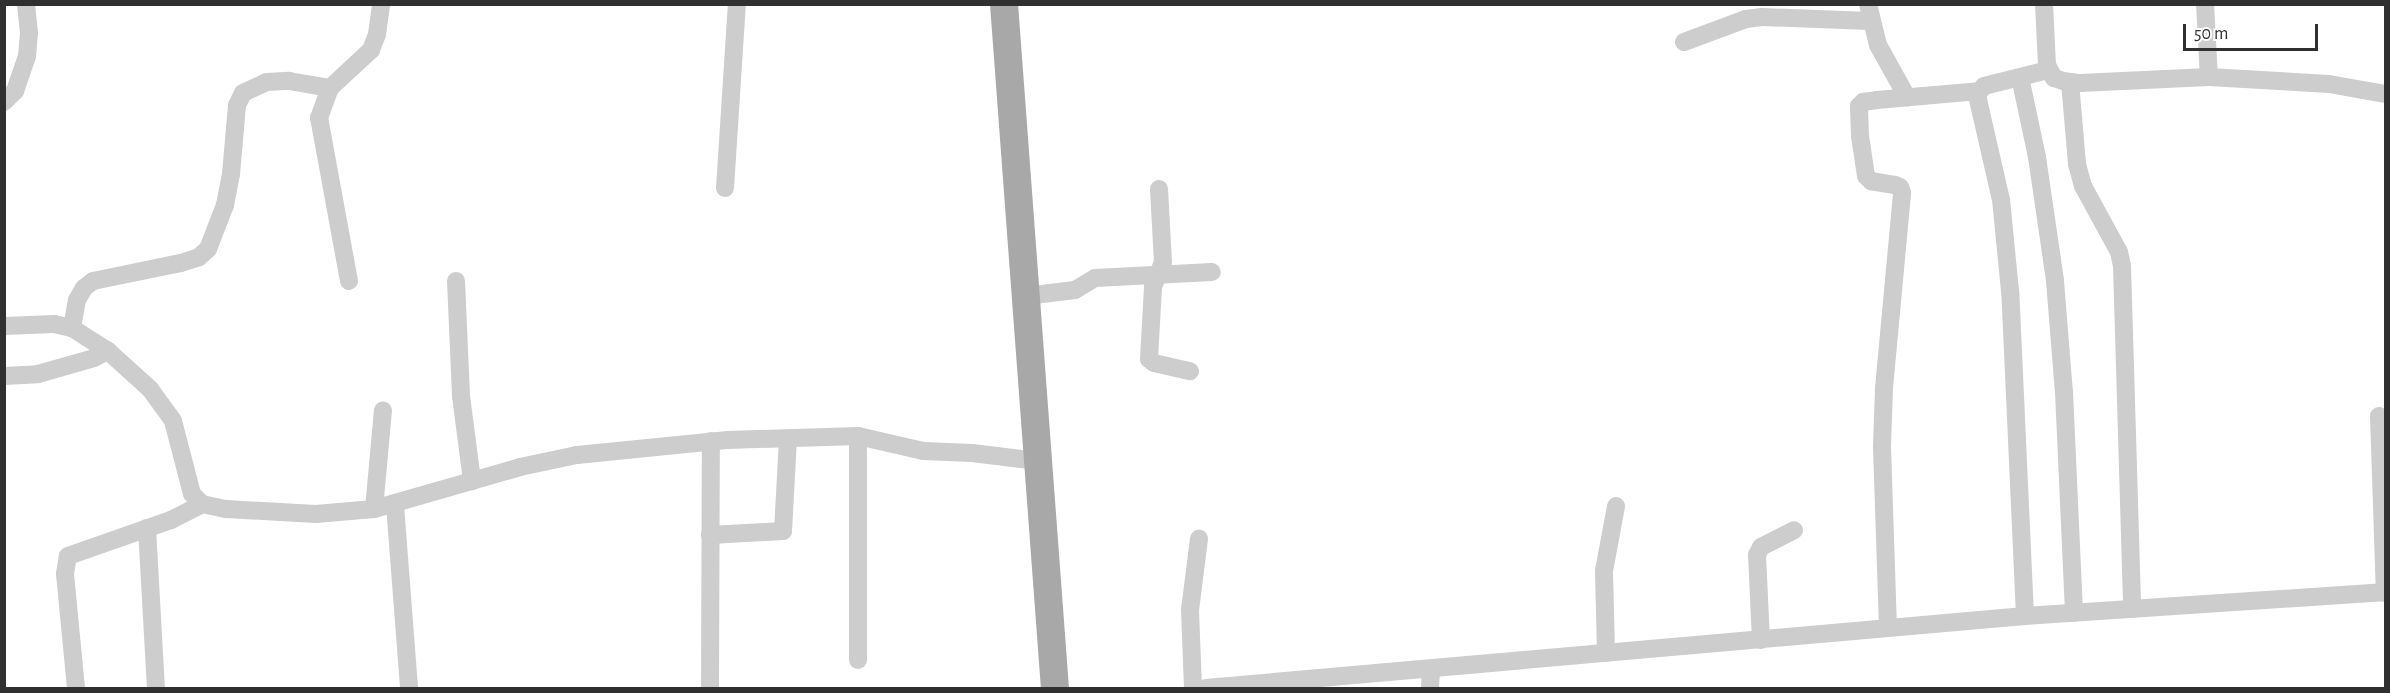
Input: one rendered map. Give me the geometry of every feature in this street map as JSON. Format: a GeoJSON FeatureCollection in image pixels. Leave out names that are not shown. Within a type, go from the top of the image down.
{"type":"FeatureCollection","features":[{"type":"Feature","properties":{"kind":"main road"},"geometry":{"type":"LineString","coordinates":[[1004,4],[1055,688]]}},
{"type":"Feature","properties":{"kind":"street"},"geometry":{"type":"LineString","coordinates":[[4,102],[15,91],[27,56],[29,33],[26,4]]}},
{"type":"Feature","properties":{"kind":"street"},"geometry":{"type":"LineString","coordinates":[[349,281],[319,118],[330,88],[371,50],[377,34],[381,4]]}},
{"type":"Feature","properties":{"kind":"street"},"geometry":{"type":"LineString","coordinates":[[725,188],[737,4]]}},
{"type":"Feature","properties":{"kind":"street"},"geometry":{"type":"LineString","coordinates":[[2044,4],[2048,70],[2054,78],[2070,82],[2209,77],[2337,85],[2385,94]]}},
{"type":"Feature","properties":{"kind":"street"},"geometry":{"type":"LineString","coordinates":[[2205,4],[2209,77]]}},
{"type":"Feature","properties":{"kind":"street"},"geometry":{"type":"LineString","coordinates":[[1684,42],[1746,19],[1869,13],[1878,45],[1907,97]]}},
{"type":"Feature","properties":{"kind":"street"},"geometry":{"type":"LineString","coordinates":[[1888,628],[1881,446],[1884,388],[1902,193],[1900,187],[1871,181],[1866,176],[1859,106],[1863,102],[1979,90],[1984,86],[2048,70]]}},
{"type":"Feature","properties":{"kind":"street"},"geometry":{"type":"LineString","coordinates":[[2020,77],[2037,157],[2055,281],[2064,392],[2074,613]]}},
{"type":"Feature","properties":{"kind":"street"},"geometry":{"type":"LineString","coordinates":[[72,328],[77,300],[84,288],[93,282],[181,263],[199,257],[208,249],[225,205],[231,174],[237,105],[243,93],[267,82],[289,81],[330,88]]}},
{"type":"Feature","properties":{"kind":"street"},"geometry":{"type":"LineString","coordinates":[[2070,82],[2077,164],[2083,186],[2119,252],[2122,266],[2132,609]]}},
{"type":"Feature","properties":{"kind":"street"},"geometry":{"type":"LineString","coordinates":[[1979,90],[1977,100],[2001,200],[2010,291],[2025,616]]}},
{"type":"Feature","properties":{"kind":"street"},"geometry":{"type":"LineString","coordinates":[[1159,189],[1163,262],[1153,287],[1149,359],[1154,363],[1190,371]]}},
{"type":"Feature","properties":{"kind":"street"},"geometry":{"type":"LineString","coordinates":[[1026,296],[1075,291],[1095,278],[1212,272]]}},
{"type":"Feature","properties":{"kind":"street"},"geometry":{"type":"LineString","coordinates":[[456,281],[461,396],[472,481]]}},
{"type":"Feature","properties":{"kind":"street"},"geometry":{"type":"LineString","coordinates":[[4,327],[54,324],[72,328],[108,351],[162,404],[180,443],[192,494],[202,504],[226,509],[305,514],[374,509],[395,505],[520,467],[577,455],[711,441],[858,436],[923,451],[972,453],[1037,461]]}},
{"type":"Feature","properties":{"kind":"street"},"geometry":{"type":"LineString","coordinates":[[4,376],[38,374],[94,358],[108,351]]}},
{"type":"Feature","properties":{"kind":"street"},"geometry":{"type":"LineString","coordinates":[[374,509],[382,410]]}},
{"type":"Feature","properties":{"kind":"street"},"geometry":{"type":"LineString","coordinates":[[1206,688],[1254,686],[2025,616],[2385,592],[2379,416]]}},
{"type":"Feature","properties":{"kind":"street"},"geometry":{"type":"LineString","coordinates":[[858,436],[858,660]]}},
{"type":"Feature","properties":{"kind":"street"},"geometry":{"type":"LineString","coordinates":[[710,535],[783,531],[788,438]]}},
{"type":"Feature","properties":{"kind":"street"},"geometry":{"type":"LineString","coordinates":[[710,688],[711,441]]}},
{"type":"Feature","properties":{"kind":"street"},"geometry":{"type":"LineString","coordinates":[[76,688],[66,561],[74,552],[171,520],[202,504]]}},
{"type":"Feature","properties":{"kind":"street"},"geometry":{"type":"LineString","coordinates":[[395,505],[409,688]]}},
{"type":"Feature","properties":{"kind":"street"},"geometry":{"type":"LineString","coordinates":[[1606,654],[1604,571],[1616,507]]}},
{"type":"Feature","properties":{"kind":"street"},"geometry":{"type":"LineString","coordinates":[[147,528],[156,688]]}},
{"type":"Feature","properties":{"kind":"street"},"geometry":{"type":"LineString","coordinates":[[1761,640],[1755,564],[1757,555],[1761,547],[1794,531]]}},
{"type":"Feature","properties":{"kind":"street"},"geometry":{"type":"LineString","coordinates":[[1193,688],[1190,610],[1199,539]]}},
{"type":"Feature","properties":{"kind":"street"},"geometry":{"type":"LineString","coordinates":[[1430,688],[1431,669]]}}]}
